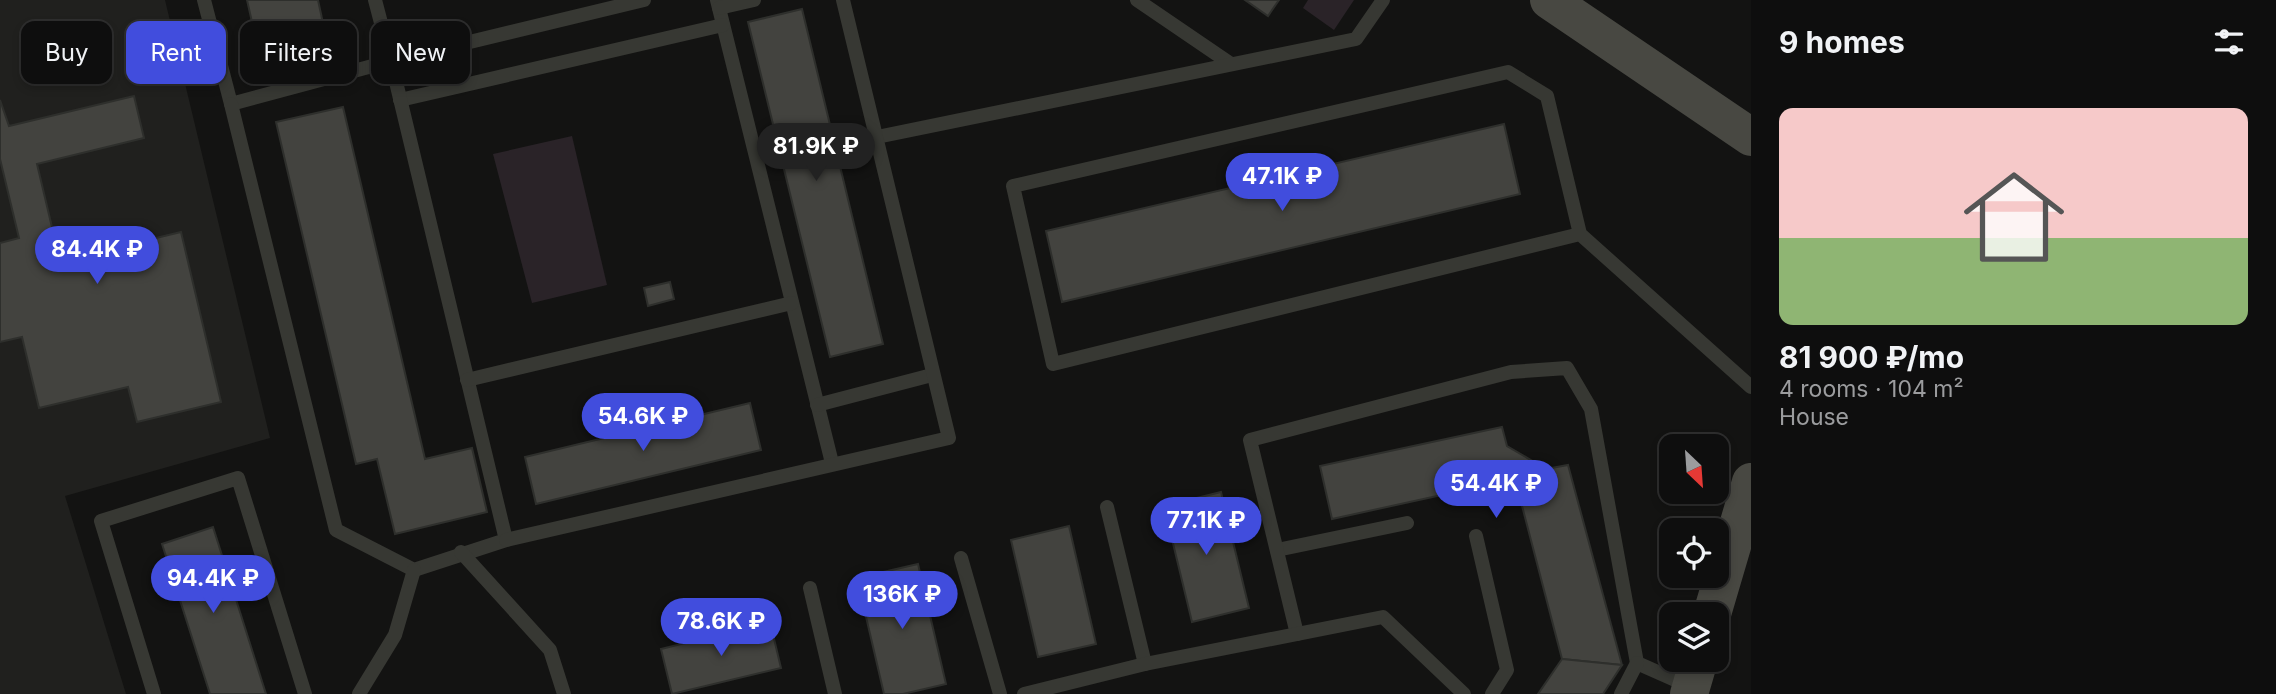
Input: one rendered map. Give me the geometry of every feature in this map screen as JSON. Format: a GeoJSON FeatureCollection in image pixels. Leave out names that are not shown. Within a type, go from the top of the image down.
{"type":"FeatureCollection","features":[{"type":"Feature","properties":{"kind":"street"},"geometry":{"type":"LineString","coordinates":[[1549,0],[1751,136]]}},
{"type":"Feature","properties":{"kind":"street"},"geometry":{"type":"LineString","coordinates":[[1716,602],[1751,482]]}},
{"type":"Feature","properties":{"kind":"lane"},"geometry":{"type":"LineString","coordinates":[[204,0],[337,530],[414,570],[461,552],[506,540],[949,438],[843,0]]}},
{"type":"Feature","properties":{"kind":"lane"},"geometry":{"type":"LineString","coordinates":[[375,0],[381,21]]}},
{"type":"Feature","properties":{"kind":"lane"},"geometry":{"type":"LineString","coordinates":[[470,42],[644,0]]}},
{"type":"Feature","properties":{"kind":"lane"},"geometry":{"type":"LineString","coordinates":[[754,0],[718,4],[832,463]]}},
{"type":"Feature","properties":{"kind":"lane"},"geometry":{"type":"LineString","coordinates":[[1137,0],[1231,64]]}},
{"type":"Feature","properties":{"kind":"lane"},"geometry":{"type":"LineString","coordinates":[[877,137],[1356,39],[1383,0]]}},
{"type":"Feature","properties":{"kind":"lane"},"geometry":{"type":"LineString","coordinates":[[400,100],[723,24]]}},
{"type":"Feature","properties":{"kind":"lane"},"geometry":{"type":"LineString","coordinates":[[230,104],[371,66]]}},
{"type":"Feature","properties":{"kind":"lane"},"geometry":{"type":"LineString","coordinates":[[1580,233],[1053,364],[1013,186],[1508,72],[1547,96],[1580,233],[1751,387]]}},
{"type":"Feature","properties":{"kind":"lane"},"geometry":{"type":"LineString","coordinates":[[396,84],[506,540]]}},
{"type":"Feature","properties":{"kind":"lane"},"geometry":{"type":"LineString","coordinates":[[467,380],[792,303]]}},
{"type":"Feature","properties":{"kind":"lane"},"geometry":{"type":"LineString","coordinates":[[1297,634],[1250,440],[1511,372],[1567,368],[1591,409],[1637,663],[1621,694]]}},
{"type":"Feature","properties":{"kind":"lane"},"geometry":{"type":"LineString","coordinates":[[817,405],[932,376]]}},
{"type":"Feature","properties":{"kind":"lane"},"geometry":{"type":"LineString","coordinates":[[154,694],[101,521],[238,478],[305,694]]}},
{"type":"Feature","properties":{"kind":"lane"},"geometry":{"type":"LineString","coordinates":[[1107,507],[1145,664]]}},
{"type":"Feature","properties":{"kind":"lane"},"geometry":{"type":"LineString","coordinates":[[1277,551],[1407,523]]}},
{"type":"Feature","properties":{"kind":"lane"},"geometry":{"type":"LineString","coordinates":[[1476,536],[1507,670],[1492,694]]}},
{"type":"Feature","properties":{"kind":"lane"},"geometry":{"type":"LineString","coordinates":[[461,552],[550,650],[564,694]]}},
{"type":"Feature","properties":{"kind":"lane"},"geometry":{"type":"LineString","coordinates":[[961,558],[1000,694]]}},
{"type":"Feature","properties":{"kind":"lane"},"geometry":{"type":"LineString","coordinates":[[359,694],[395,635],[414,570]]}},
{"type":"Feature","properties":{"kind":"lane"},"geometry":{"type":"LineString","coordinates":[[810,589],[835,694]]}},
{"type":"Feature","properties":{"kind":"lane"},"geometry":{"type":"LineString","coordinates":[[1024,694],[1145,664],[1383,617],[1464,694]]}},
{"type":"Feature","properties":{"kind":"lane"},"geometry":{"type":"LineString","coordinates":[[1637,663],[1693,680]]}},
{"type":"Feature","properties":{"kind":"shaded area"},"geometry":{"type":"Polygon","coordinates":[[[0,0],[165,0],[170,21],[126,21],[126,84],[185,84],[270,438],[65,496],[126,694],[0,694],[0,0]]]}},
{"type":"Feature","properties":{"kind":"shaded area"},"geometry":{"type":"Polygon","coordinates":[[[1308,0],[1354,0],[1334,30],[1303,8],[1308,0]]]}},
{"type":"Feature","properties":{"kind":"shaded area"},"geometry":{"type":"Polygon","coordinates":[[[572,136],[607,285],[532,303],[493,154],[572,136]]]}},
{"type":"Feature","properties":{"kind":"building"},"geometry":{"type":"Polygon","coordinates":[[[247,0],[318,0],[323,21],[252,21],[247,0]]]}},
{"type":"Feature","properties":{"kind":"building"},"geometry":{"type":"Polygon","coordinates":[[[1245,0],[1279,0],[1268,16],[1245,0]]]}},
{"type":"Feature","properties":{"kind":"building"},"geometry":{"type":"Polygon","coordinates":[[[802,9],[883,344],[830,357],[748,22],[802,9]]]}},
{"type":"Feature","properties":{"kind":"building"},"geometry":{"type":"Polygon","coordinates":[[[134,96],[144,138],[37,164],[60,261],[181,232],[221,402],[137,422],[128,387],[39,408],[22,337],[0,342],[0,243],[19,238],[0,159],[0,100],[9,126],[134,96]]]}},
{"type":"Feature","properties":{"kind":"building"},"geometry":{"type":"Polygon","coordinates":[[[343,107],[425,459],[472,448],[487,512],[395,534],[377,459],[356,464],[276,122],[343,107]]]}},
{"type":"Feature","properties":{"kind":"building"},"geometry":{"type":"Polygon","coordinates":[[[1504,124],[1520,194],[1062,302],[1046,231],[1504,124]]]}},
{"type":"Feature","properties":{"kind":"building"},"geometry":{"type":"Polygon","coordinates":[[[670,282],[674,299],[648,306],[644,288],[670,282]]]}},
{"type":"Feature","properties":{"kind":"building"},"geometry":{"type":"Polygon","coordinates":[[[750,403],[761,450],[536,504],[525,457],[750,403]]]}},
{"type":"Feature","properties":{"kind":"building"},"geometry":{"type":"Polygon","coordinates":[[[1502,427],[1507,446],[1546,469],[1568,465],[1622,665],[1562,659],[1515,479],[1332,519],[1320,466],[1502,427]]]}},
{"type":"Feature","properties":{"kind":"building"},"geometry":{"type":"Polygon","coordinates":[[[1221,492],[1249,608],[1192,622],[1164,506],[1221,492]]]}},
{"type":"Feature","properties":{"kind":"building"},"geometry":{"type":"Polygon","coordinates":[[[1069,526],[1096,644],[1038,657],[1011,540],[1069,526]]]}},
{"type":"Feature","properties":{"kind":"building"},"geometry":{"type":"Polygon","coordinates":[[[213,527],[266,694],[210,694],[162,544],[213,527]]]}},
{"type":"Feature","properties":{"kind":"building"},"geometry":{"type":"Polygon","coordinates":[[[918,564],[946,684],[903,694],[884,694],[857,578],[918,564]]]}},
{"type":"Feature","properties":{"kind":"building"},"geometry":{"type":"Polygon","coordinates":[[[770,622],[781,668],[672,694],[661,649],[770,622]]]}},
{"type":"Feature","properties":{"kind":"building"},"geometry":{"type":"Polygon","coordinates":[[[1562,659],[1622,665],[1603,694],[1538,694],[1562,659]]]}}]}
